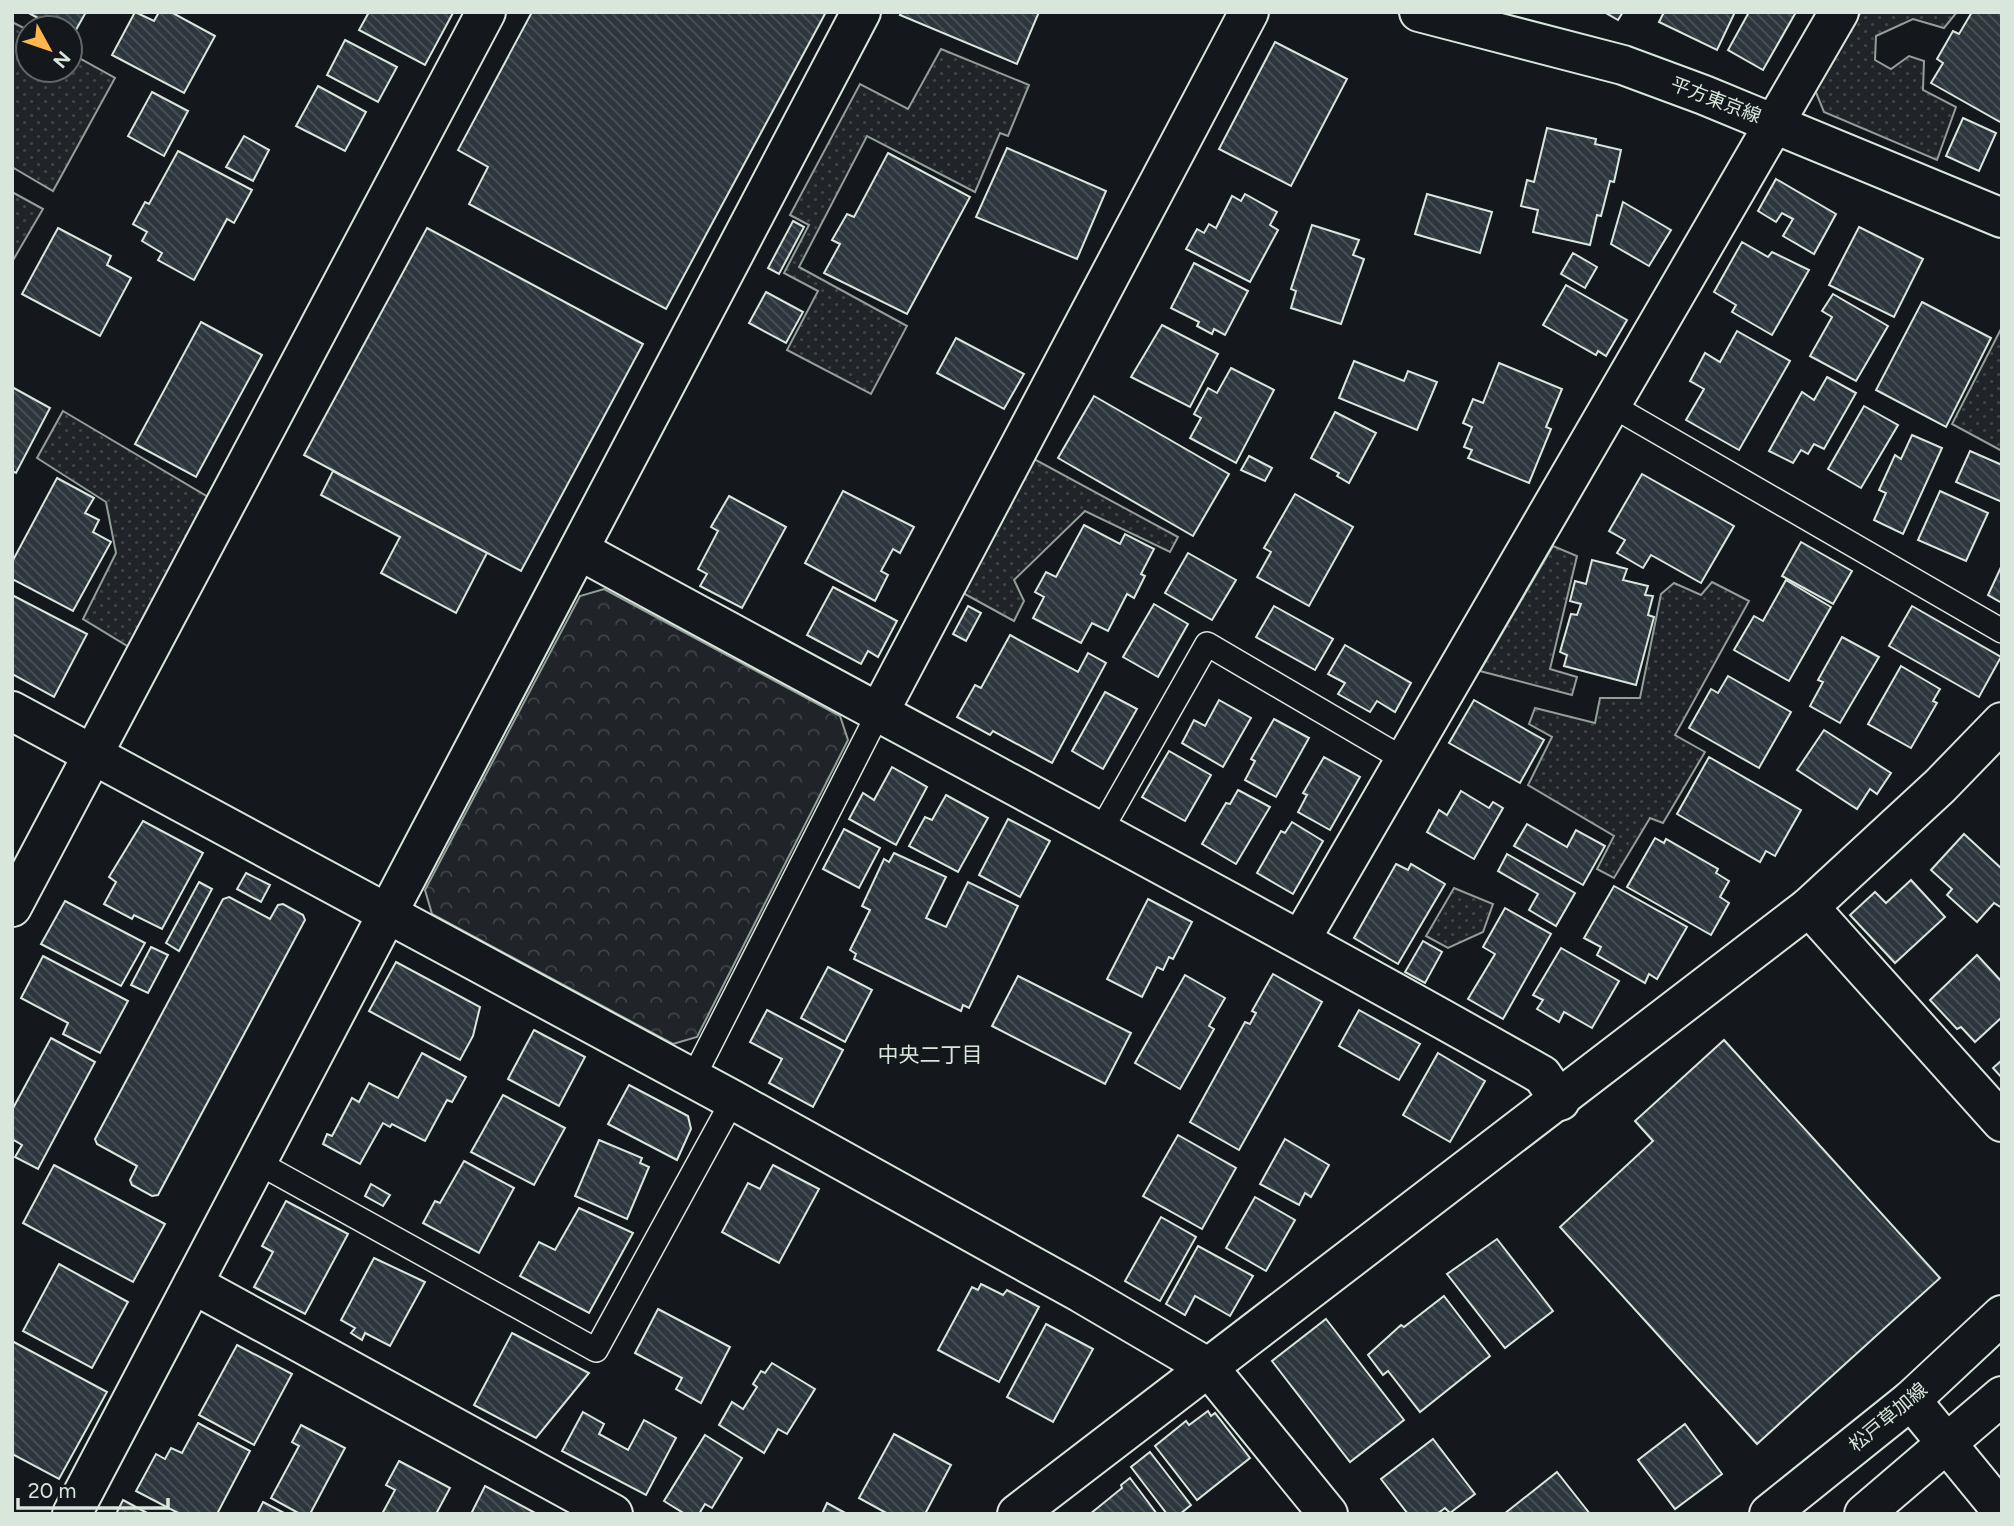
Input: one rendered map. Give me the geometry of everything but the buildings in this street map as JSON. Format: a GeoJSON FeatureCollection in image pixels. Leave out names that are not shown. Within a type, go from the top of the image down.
{"type":"FeatureCollection","features":[{"type":"Feature","properties":{"kind":"street"},"geometry":{"type":"LineString","coordinates":[[12,907],[486,12]]}},
{"type":"Feature","properties":{"kind":"street"},"geometry":{"type":"LineString","coordinates":[[72,1514],[861,12]]}},
{"type":"Feature","properties":{"kind":"street"},"geometry":{"type":"LineString","coordinates":[[878,714],[1249,12]]}},
{"type":"Feature","properties":{"kind":"street","name":"平方東京線"},"geometry":{"type":"LineString","coordinates":[[1419,12],[1623,65],[1775,124],[2002,218]]}},
{"type":"Feature","properties":{"kind":"street"},"geometry":{"type":"LineString","coordinates":[[1301,939],[1839,12]]}},
{"type":"Feature","properties":{"kind":"street"},"geometry":{"type":"LineString","coordinates":[[579,550],[878,714],[1301,939],[1542,1075],[1560,1101]]}},
{"type":"Feature","properties":{"kind":"street"},"geometry":{"type":"LineString","coordinates":[[12,711],[693,1078],[1081,1293],[1209,1368],[1328,1514]]}},
{"type":"Feature","properties":{"kind":"street"},"geometry":{"type":"LineString","coordinates":[[1017,1514],[1810,907],[1940,786],[2002,722]]}},
{"type":"Feature","properties":{"kind":"street"},"geometry":{"type":"LineString","coordinates":[[1810,907],[2002,1122]]}},
{"type":"Feature","properties":{"kind":"street"},"geometry":{"type":"LineString","coordinates":[[193,1284],[613,1514]]}},
{"type":"Feature","properties":{"kind":"street","name":"松戸草加線"},"geometry":{"type":"LineString","coordinates":[[1769,1514],[1911,1400],[2002,1315]]}},
{"type":"Feature","properties":{"kind":"street"},"geometry":{"type":"LineString","coordinates":[[1864,1514],[2002,1396]]}},
{"type":"Feature","properties":{"kind":"street"},"geometry":{"type":"LineString","coordinates":[[1911,1400],[2002,1511]]}},
{"type":"Feature","properties":{"kind":"lane"},"geometry":{"type":"LineString","coordinates":[[1611,405],[2002,631]]}},
{"type":"Feature","properties":{"kind":"lane"},"geometry":{"type":"LineString","coordinates":[[1100,832],[1207,643],[1405,760]]}},
{"type":"Feature","properties":{"kind":"lane"},"geometry":{"type":"LineString","coordinates":[[693,1078],[878,714]]}},
{"type":"Feature","properties":{"kind":"lane"},"geometry":{"type":"LineString","coordinates":[[257,1162],[596,1350],[733,1100]]}},
{"type":"Feature","properties":{"kind":"green space"},"geometry":{"type":"Polygon","coordinates":[[[1861,12],[1957,12],[1944,28],[1913,19],[1876,36],[1875,60],[1891,69],[1909,56],[1924,61],[1923,90],[1956,107],[1937,160],[1824,112],[1815,90],[1861,12]]]}},
{"type":"Feature","properties":{"kind":"green space"},"geometry":{"type":"Polygon","coordinates":[[[12,22],[14,84],[84,84],[84,61],[115,78],[53,191],[12,167],[12,22]]]}},
{"type":"Feature","properties":{"kind":"green space"},"geometry":{"type":"Polygon","coordinates":[[[941,49],[1029,85],[1008,136],[1000,133],[975,192],[867,136],[799,267],[907,326],[871,394],[787,350],[818,291],[784,273],[809,225],[790,215],[860,84],[908,109],[941,49]]]}},
{"type":"Feature","properties":{"kind":"green space"},"geometry":{"type":"Polygon","coordinates":[[[12,192],[43,209],[12,262],[12,192]]]}},
{"type":"Feature","properties":{"kind":"green space"},"geometry":{"type":"Polygon","coordinates":[[[2002,327],[2002,451],[1952,424],[2002,327]]]}},
{"type":"Feature","properties":{"kind":"green space"},"geometry":{"type":"Polygon","coordinates":[[[63,411],[208,497],[129,647],[83,619],[116,553],[106,502],[37,458],[63,411]]]}},
{"type":"Feature","properties":{"kind":"green space"},"geometry":{"type":"Polygon","coordinates":[[[1034,459],[1178,537],[1170,552],[1085,511],[1014,580],[1024,601],[1014,621],[963,593],[1034,459]]]}},
{"type":"Feature","properties":{"kind":"green space"},"geometry":{"type":"Polygon","coordinates":[[[1553,546],[1577,556],[1550,669],[1577,677],[1572,695],[1480,671],[1553,546]]]}},
{"type":"Feature","properties":{"kind":"green space"},"geometry":{"type":"Polygon","coordinates":[[[1712,582],[1749,601],[1675,735],[1705,752],[1663,823],[1650,818],[1614,878],[1597,869],[1614,836],[1528,785],[1552,737],[1529,724],[1535,708],[1595,723],[1600,698],[1640,698],[1661,594],[1674,583],[1701,595],[1712,582]]]}},
{"type":"Feature","properties":{"kind":"green space"},"geometry":{"type":"Polygon","coordinates":[[[604,589],[840,716],[848,740],[697,1037],[673,1044],[432,914],[425,890],[580,596],[604,589]]]}},
{"type":"Feature","properties":{"kind":"green space"},"geometry":{"type":"Polygon","coordinates":[[[1454,888],[1493,904],[1483,932],[1448,948],[1426,936],[1454,888]]]}},
{"type":"Feature","properties":{"kind":"district","name":"中央二丁目"},"geometry":{"type":"Point","coordinates":[930,1054]}}]}
